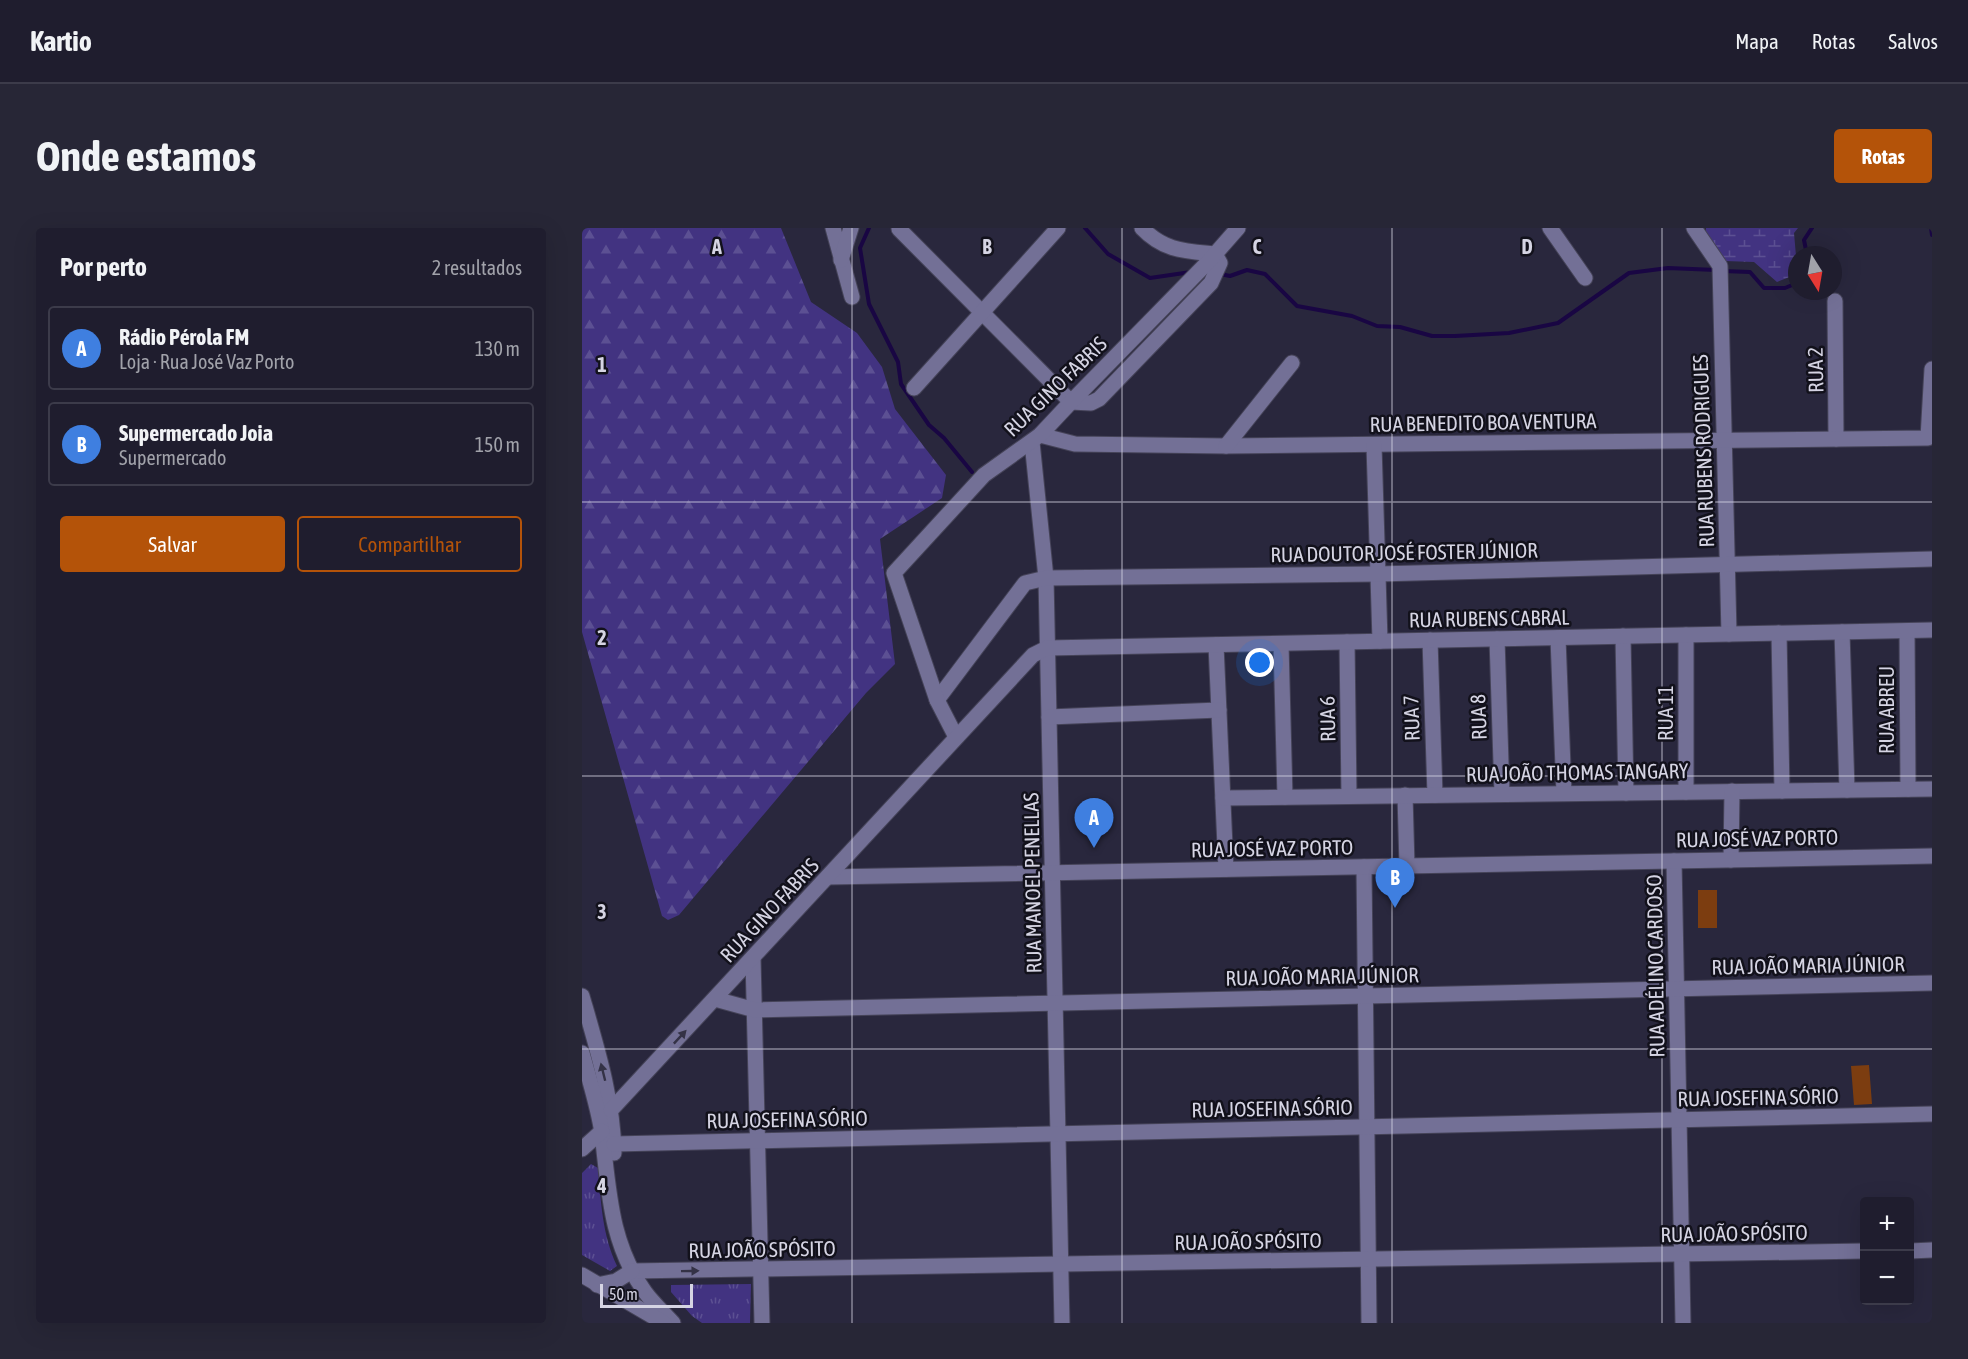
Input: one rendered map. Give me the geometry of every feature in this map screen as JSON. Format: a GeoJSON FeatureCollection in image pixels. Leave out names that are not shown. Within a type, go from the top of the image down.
{"type":"FeatureCollection","features":[{"type":"Feature","properties":{"kind":"street"},"geometry":{"type":"LineString","coordinates":[[833,228],[852,297]]}},
{"type":"Feature","properties":{"kind":"street"},"geometry":{"type":"LineString","coordinates":[[842,260],[851,228]]}},
{"type":"Feature","properties":{"kind":"street"},"geometry":{"type":"LineString","coordinates":[[914,388],[1058,228]]}},
{"type":"Feature","properties":{"kind":"street"},"geometry":{"type":"LineString","coordinates":[[899,229],[1071,402],[1091,403],[1099,399],[1211,283],[1214,259],[1160,244],[1142,228]]}},
{"type":"Feature","properties":{"kind":"street","name":"RUA GINO FABRIS"},"geometry":{"type":"LineString","coordinates":[[956,736],[937,700],[894,573],[984,476],[1036,439],[1190,280],[1214,259],[1238,228]]}},
{"type":"Feature","properties":{"kind":"street"},"geometry":{"type":"LineString","coordinates":[[1550,228],[1585,278]]}},
{"type":"Feature","properties":{"kind":"street","name":"RUA RUBENS RODRIGUES"},"geometry":{"type":"LineString","coordinates":[[1694,228],[1720,266],[1729,634]]}},
{"type":"Feature","properties":{"kind":"street","name":"RUA 2"},"geometry":{"type":"LineString","coordinates":[[1835,301],[1836,439]]}},
{"type":"Feature","properties":{"kind":"street"},"geometry":{"type":"LineString","coordinates":[[1226,446],[1292,363]]}},
{"type":"Feature","properties":{"kind":"street","name":"RUA BENEDITO BOA VENTURA"},"geometry":{"type":"LineString","coordinates":[[1036,439],[1075,444],[1226,446],[1928,438],[1932,369]]}},
{"type":"Feature","properties":{"kind":"street","name":"RUA MANOEL PENELLAS"},"geometry":{"type":"LineString","coordinates":[[1036,439],[1046,578],[1062,1323]]}},
{"type":"Feature","properties":{"kind":"street"},"geometry":{"type":"LineString","coordinates":[[1374,445],[1380,641]]}},
{"type":"Feature","properties":{"kind":"street","name":"RUA DOUTOR JOSÉ FOSTER JÚNIOR"},"geometry":{"type":"LineString","coordinates":[[937,700],[1025,583],[1046,578],[1378,574],[1932,559]]}},
{"type":"Feature","properties":{"kind":"street","name":"RUA RUBENS CABRAL"},"geometry":{"type":"LineString","coordinates":[[1047,648],[1932,630]]}},
{"type":"Feature","properties":{"kind":"street","name":"RUA ABREU"},"geometry":{"type":"LineString","coordinates":[[1907,631],[1908,789]]}},
{"type":"Feature","properties":{"kind":"street"},"geometry":{"type":"LineString","coordinates":[[1842,632],[1847,790]]}},
{"type":"Feature","properties":{"kind":"street"},"geometry":{"type":"LineString","coordinates":[[1779,633],[1782,790]]}},
{"type":"Feature","properties":{"kind":"street","name":"RUA 11"},"geometry":{"type":"LineString","coordinates":[[1686,635],[1686,792]]}},
{"type":"Feature","properties":{"kind":"street"},"geometry":{"type":"LineString","coordinates":[[1623,636],[1626,793]]}},
{"type":"Feature","properties":{"kind":"street"},"geometry":{"type":"LineString","coordinates":[[1558,638],[1564,793]]}},
{"type":"Feature","properties":{"kind":"street","name":"RUA 8"},"geometry":{"type":"LineString","coordinates":[[1497,639],[1502,794]]}},
{"type":"Feature","properties":{"kind":"street","name":"RUA 7"},"geometry":{"type":"LineString","coordinates":[[1430,640],[1435,795]]}},
{"type":"Feature","properties":{"kind":"street","name":"RUA 6"},"geometry":{"type":"LineString","coordinates":[[1347,642],[1349,796]]}},
{"type":"Feature","properties":{"kind":"street"},"geometry":{"type":"LineString","coordinates":[[1281,644],[1285,797]]}},
{"type":"Feature","properties":{"kind":"street"},"geometry":{"type":"LineString","coordinates":[[1216,645],[1226,869]]}},
{"type":"Feature","properties":{"kind":"street","name":"RUA GINO FABRIS"},"geometry":{"type":"LineString","coordinates":[[611,1110],[956,736],[1033,655],[1047,648]]}},
{"type":"Feature","properties":{"kind":"street"},"geometry":{"type":"LineString","coordinates":[[1049,717],[1219,710]]}},
{"type":"Feature","properties":{"kind":"street","name":"RUA JOÃO THOMAS TANGARY"},"geometry":{"type":"LineString","coordinates":[[1223,798],[1932,789]]}},
{"type":"Feature","properties":{"kind":"street"},"geometry":{"type":"LineString","coordinates":[[1731,860],[1732,791]]}},
{"type":"Feature","properties":{"kind":"street"},"geometry":{"type":"LineString","coordinates":[[1405,795],[1407,866]]}},
{"type":"Feature","properties":{"kind":"street","name":"RUA JOSÉ VAZ PORTO"},"geometry":{"type":"LineString","coordinates":[[828,877],[1932,856]]}},
{"type":"Feature","properties":{"kind":"street","name":"RUA ADÉLINO CARDOSO"},"geometry":{"type":"LineString","coordinates":[[1674,861],[1683,1323]]}},
{"type":"Feature","properties":{"kind":"street"},"geometry":{"type":"LineString","coordinates":[[1364,867],[1369,1323]]}},
{"type":"Feature","properties":{"kind":"street"},"geometry":{"type":"LineString","coordinates":[[753,958],[762,1323]]}},
{"type":"Feature","properties":{"kind":"street","name":"RUA JOÃO MARIA JÚNIOR"},"geometry":{"type":"LineString","coordinates":[[715,999],[755,1010],[1932,983]]}},
{"type":"Feature","properties":{"kind":"street"},"geometry":{"type":"LineString","coordinates":[[582,996],[604,1074],[611,1110],[618,1234]]}},
{"type":"Feature","properties":{"kind":"street"},"geometry":{"type":"LineString","coordinates":[[582,1053],[602,1131],[611,1214],[632,1271],[646,1294],[673,1323]]}},
{"type":"Feature","properties":{"kind":"street","name":"RUA JOSEFINA SÓRIO"},"geometry":{"type":"LineString","coordinates":[[614,1144],[1932,1114]]}},
{"type":"Feature","properties":{"kind":"street"},"geometry":{"type":"LineString","coordinates":[[582,1149],[602,1131]]}},
{"type":"Feature","properties":{"kind":"street"},"geometry":{"type":"LineString","coordinates":[[1914,1251],[1932,1250]]}},
{"type":"Feature","properties":{"kind":"street","name":"RUA JOÃO SPÓSITO"},"geometry":{"type":"LineString","coordinates":[[632,1271],[1860,1251]]}},
{"type":"Feature","properties":{"kind":"street"},"geometry":{"type":"LineString","coordinates":[[597,1285],[616,1281],[632,1271]]}},
{"type":"Feature","properties":{"kind":"street"},"geometry":{"type":"LineString","coordinates":[[582,1275],[664,1323]]}},
{"type":"Feature","properties":{"kind":"green space"},"geometry":{"type":"Polygon","coordinates":[[[582,228],[781,228],[811,302],[857,333],[882,367],[895,409],[946,475],[942,498],[880,539],[895,664],[866,693],[679,915],[668,920],[662,916],[582,632],[582,228]]]}},
{"type":"Feature","properties":{"kind":"green space"},"geometry":{"type":"Polygon","coordinates":[[[1706,228],[1798,228],[1794,233],[1795,246],[1788,246],[1788,278],[1777,282],[1754,262],[1725,261],[1706,233],[1706,228]]]}},
{"type":"Feature","properties":{"kind":"green space"},"geometry":{"type":"Polygon","coordinates":[[[591,1164],[598,1168],[605,1230],[617,1266],[610,1271],[582,1255],[582,1173],[591,1164]]]}},
{"type":"Feature","properties":{"kind":"green space"},"geometry":{"type":"Polygon","coordinates":[[[751,1284],[750,1323],[702,1323],[692,1316],[671,1292],[671,1285],[751,1284]]]}},
{"type":"Feature","properties":{"kind":"building"},"geometry":{"type":"Polygon","coordinates":[[[1698,890],[1717,890],[1717,928],[1698,928],[1698,890]]]}},
{"type":"Feature","properties":{"kind":"building"},"geometry":{"type":"Polygon","coordinates":[[[1869,1065],[1872,1104],[1854,1105],[1851,1066],[1869,1065]]]}},
{"type":"Feature","properties":{"kind":"waterway"},"geometry":{"type":"LineString","coordinates":[[869,228],[860,248],[869,304],[898,362],[901,384],[929,425],[944,438],[972,472]]}},
{"type":"Feature","properties":{"kind":"waterway"},"geometry":{"type":"LineString","coordinates":[[1085,228],[1108,254],[1150,278],[1191,272]]}},
{"type":"Feature","properties":{"kind":"waterway"},"geometry":{"type":"LineString","coordinates":[[1805,246],[1804,240],[1812,228]]}},
{"type":"Feature","properties":{"kind":"waterway"},"geometry":{"type":"LineString","coordinates":[[1931,228],[1932,235]]}},
{"type":"Feature","properties":{"kind":"waterway"},"geometry":{"type":"LineString","coordinates":[[1220,274],[1230,276],[1247,270],[1265,274],[1297,306],[1352,316],[1377,326],[1400,327],[1432,336],[1455,336],[1509,333],[1558,323],[1629,273],[1668,268],[1716,270]]}},
{"type":"Feature","properties":{"kind":"waterway"},"geometry":{"type":"LineString","coordinates":[[1723,271],[1750,272],[1764,288],[1788,287]]}},
{"type":"Feature","properties":{"kind":"place","name":"Rádio Pérola FM"},"geometry":{"type":"Point","coordinates":[1094,848]}},
{"type":"Feature","properties":{"kind":"place","name":"Supermercado Joia"},"geometry":{"type":"Point","coordinates":[1395,908]}}]}
